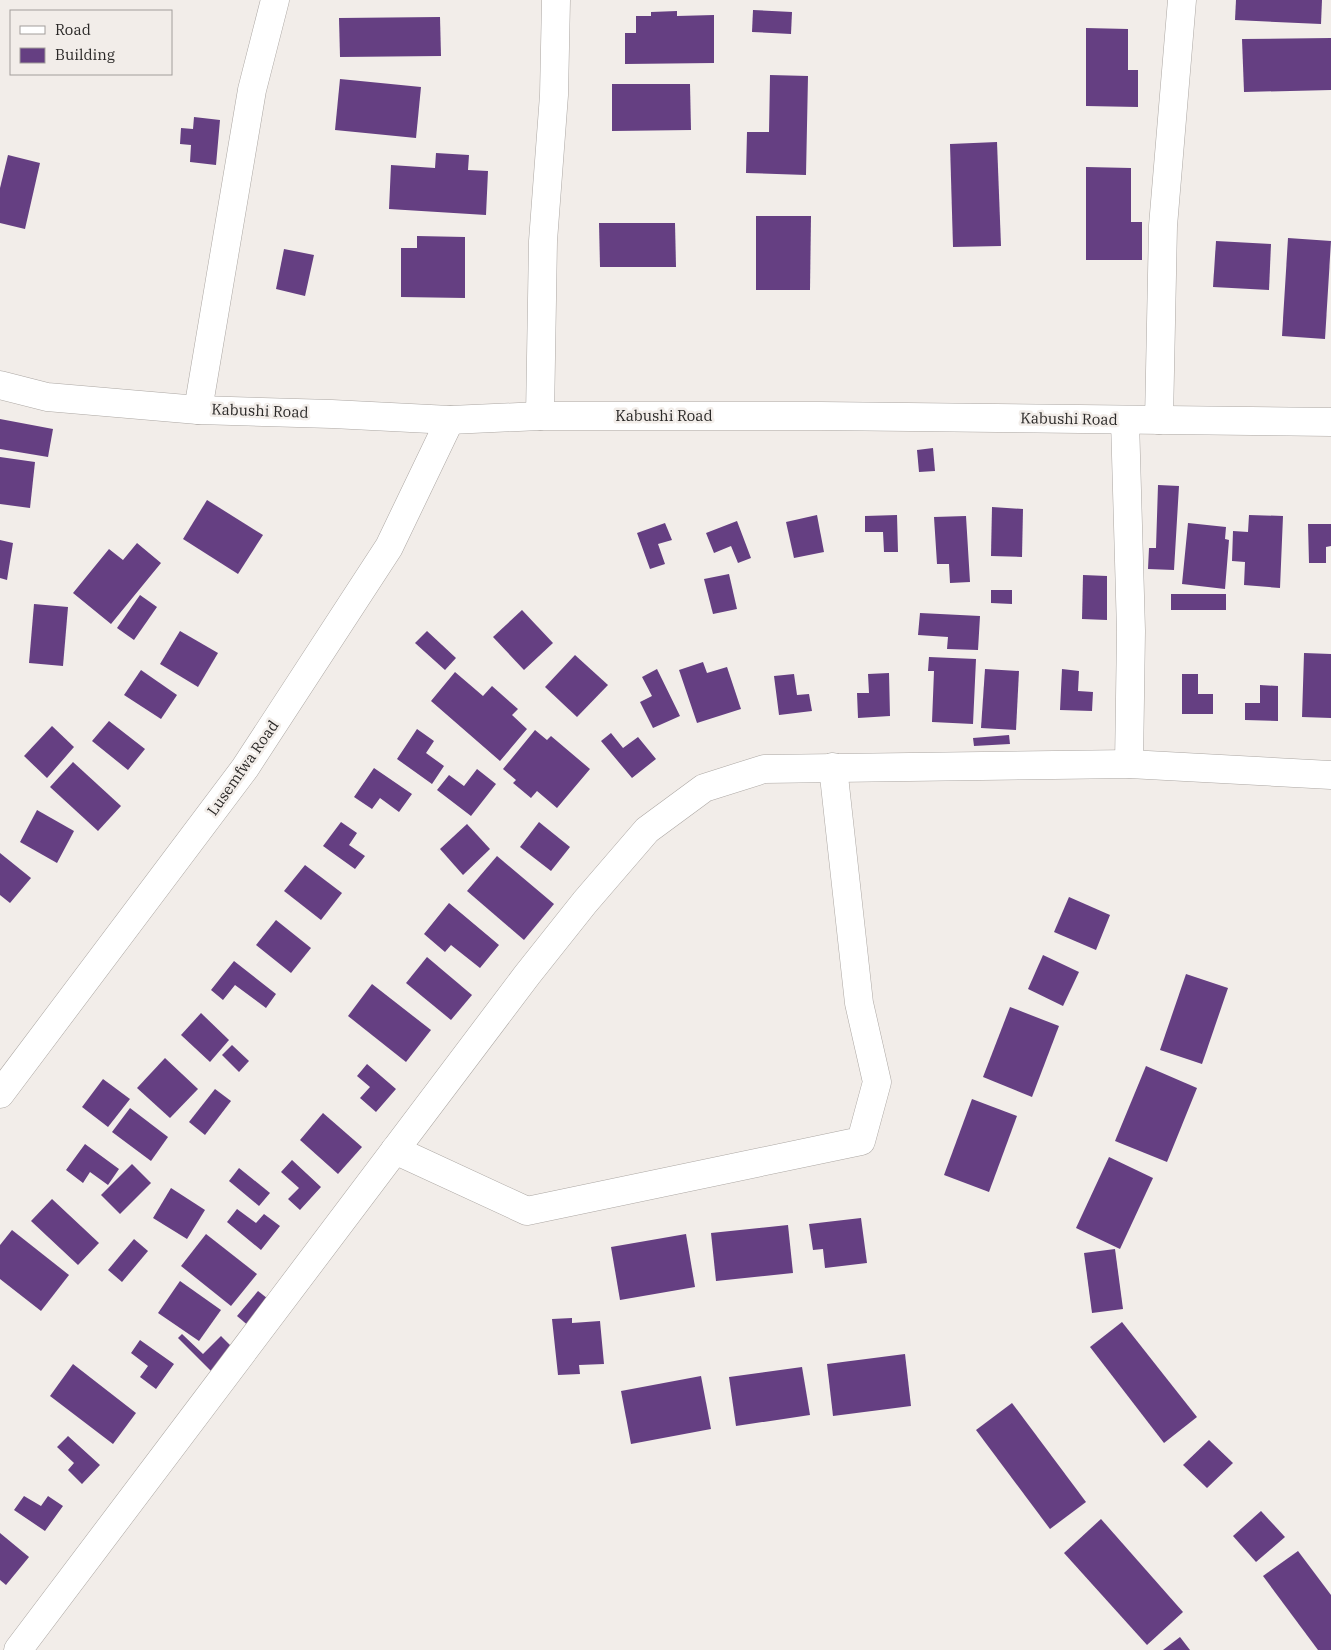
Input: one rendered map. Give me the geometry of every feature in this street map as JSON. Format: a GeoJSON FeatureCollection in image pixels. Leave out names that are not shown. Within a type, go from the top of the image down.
{"type":"FeatureCollection","features":[{"type":"Feature","properties":{"kind":"street"},"geometry":{"type":"LineString","coordinates":[[198,410],[252,90],[275,0]]}},
{"type":"Feature","properties":{"kind":"street"},"geometry":{"type":"LineString","coordinates":[[540,416],[543,241],[554,95],[556,0]]}},
{"type":"Feature","properties":{"kind":"street"},"geometry":{"type":"LineString","coordinates":[[1159,420],[1163,226],[1182,0]]}},
{"type":"Feature","properties":{"kind":"street","name":"Kabushi Road"},"geometry":{"type":"LineString","coordinates":[[0,385],[47,397],[198,410],[450,420],[540,416],[821,416],[1124,420],[1324,417]]}},
{"type":"Feature","properties":{"kind":"street","name":"Lusemfwa Road"},"geometry":{"type":"LineString","coordinates":[[0,1094],[245,768],[389,547],[450,420]]}},
{"type":"Feature","properties":{"kind":"street"},"geometry":{"type":"LineString","coordinates":[[1124,420],[1132,631],[1128,764]]}},
{"type":"Feature","properties":{"kind":"street"},"geometry":{"type":"LineString","coordinates":[[29,1646],[395,1150],[550,946],[647,830],[704,788],[764,769],[833,767],[1128,764],[1331,775]]}},
{"type":"Feature","properties":{"kind":"street"},"geometry":{"type":"LineString","coordinates":[[395,1150],[527,1211],[860,1141],[877,1082],[859,1003],[833,767]]}},
{"type":"Feature","properties":{"kind":"building"},"geometry":{"type":"Polygon","coordinates":[[[1236,0],[1322,0],[1321,24],[1235,20],[1236,0]]]}},
{"type":"Feature","properties":{"kind":"building"},"geometry":{"type":"Polygon","coordinates":[[[753,10],[792,12],[791,34],[752,32],[753,10]]]}},
{"type":"Feature","properties":{"kind":"building"},"geometry":{"type":"Polygon","coordinates":[[[677,11],[677,16],[714,15],[714,63],[625,64],[625,33],[636,33],[636,16],[651,16],[651,12],[677,11]]]}},
{"type":"Feature","properties":{"kind":"building"},"geometry":{"type":"Polygon","coordinates":[[[440,17],[441,56],[340,57],[339,18],[440,17]]]}},
{"type":"Feature","properties":{"kind":"building"},"geometry":{"type":"Polygon","coordinates":[[[1086,28],[1128,29],[1128,70],[1138,70],[1138,107],[1086,106],[1086,28]]]}},
{"type":"Feature","properties":{"kind":"building"},"geometry":{"type":"Polygon","coordinates":[[[1331,38],[1331,90],[1244,92],[1242,39],[1331,38]]]}},
{"type":"Feature","properties":{"kind":"building"},"geometry":{"type":"Polygon","coordinates":[[[770,75],[808,76],[806,175],[746,173],[747,132],[769,132],[770,75]]]}},
{"type":"Feature","properties":{"kind":"building"},"geometry":{"type":"Polygon","coordinates":[[[340,79],[421,87],[416,138],[335,130],[340,79]]]}},
{"type":"Feature","properties":{"kind":"building"},"geometry":{"type":"Polygon","coordinates":[[[612,84],[690,84],[691,130],[612,131],[612,84]]]}},
{"type":"Feature","properties":{"kind":"building"},"geometry":{"type":"Polygon","coordinates":[[[194,117],[220,120],[216,165],[190,162],[191,145],[180,144],[181,128],[193,129],[194,117]]]}},
{"type":"Feature","properties":{"kind":"building"},"geometry":{"type":"Polygon","coordinates":[[[997,142],[1001,246],[953,247],[950,144],[997,142]]]}},
{"type":"Feature","properties":{"kind":"building"},"geometry":{"type":"Polygon","coordinates":[[[436,153],[469,155],[468,170],[488,171],[486,215],[389,209],[391,165],[435,168],[436,153]]]}},
{"type":"Feature","properties":{"kind":"building"},"geometry":{"type":"Polygon","coordinates":[[[8,155],[40,163],[25,229],[0,223],[0,188],[8,155]]]}},
{"type":"Feature","properties":{"kind":"building"},"geometry":{"type":"Polygon","coordinates":[[[1086,167],[1131,168],[1131,222],[1142,222],[1142,260],[1086,260],[1086,167]]]}},
{"type":"Feature","properties":{"kind":"building"},"geometry":{"type":"Polygon","coordinates":[[[756,216],[811,216],[810,290],[756,290],[756,216]]]}},
{"type":"Feature","properties":{"kind":"building"},"geometry":{"type":"Polygon","coordinates":[[[599,223],[675,223],[676,267],[600,267],[599,223]]]}},
{"type":"Feature","properties":{"kind":"building"},"geometry":{"type":"Polygon","coordinates":[[[417,236],[465,237],[465,298],[401,297],[401,248],[417,248],[417,236]]]}},
{"type":"Feature","properties":{"kind":"building"},"geometry":{"type":"Polygon","coordinates":[[[1288,238],[1331,241],[1325,339],[1282,336],[1288,238]]]}},
{"type":"Feature","properties":{"kind":"building"},"geometry":{"type":"Polygon","coordinates":[[[1216,241],[1271,244],[1269,290],[1213,287],[1216,241]]]}},
{"type":"Feature","properties":{"kind":"building"},"geometry":{"type":"Polygon","coordinates":[[[284,249],[314,255],[305,296],[276,289],[284,249]]]}},
{"type":"Feature","properties":{"kind":"building"},"geometry":{"type":"Polygon","coordinates":[[[0,419],[53,429],[48,457],[0,449],[0,419]]]}},
{"type":"Feature","properties":{"kind":"building"},"geometry":{"type":"Polygon","coordinates":[[[933,448],[935,471],[919,472],[917,450],[933,448]]]}},
{"type":"Feature","properties":{"kind":"building"},"geometry":{"type":"Polygon","coordinates":[[[0,457],[35,462],[30,508],[0,504],[0,457]]]}},
{"type":"Feature","properties":{"kind":"building"},"geometry":{"type":"Polygon","coordinates":[[[1158,485],[1179,486],[1174,570],[1148,569],[1149,548],[1156,548],[1158,485]]]}},
{"type":"Feature","properties":{"kind":"building"},"geometry":{"type":"Polygon","coordinates":[[[207,500],[263,535],[238,574],[183,539],[207,500]]]}},
{"type":"Feature","properties":{"kind":"building"},"geometry":{"type":"Polygon","coordinates":[[[992,507],[1023,509],[1022,557],[991,556],[992,507]]]}},
{"type":"Feature","properties":{"kind":"building"},"geometry":{"type":"Polygon","coordinates":[[[817,515],[824,552],[794,558],[786,522],[817,515]]]}},
{"type":"Feature","properties":{"kind":"building"},"geometry":{"type":"Polygon","coordinates":[[[897,515],[898,552],[884,552],[883,532],[865,532],[865,516],[897,515]]]}},
{"type":"Feature","properties":{"kind":"building"},"geometry":{"type":"Polygon","coordinates":[[[1249,515],[1283,516],[1280,588],[1244,585],[1245,562],[1232,561],[1233,531],[1248,532],[1249,515]]]}},
{"type":"Feature","properties":{"kind":"building"},"geometry":{"type":"Polygon","coordinates":[[[966,516],[970,582],[950,583],[949,564],[937,564],[934,517],[966,516]]]}},
{"type":"Feature","properties":{"kind":"building"},"geometry":{"type":"Polygon","coordinates":[[[737,521],[751,558],[738,563],[731,546],[714,553],[706,533],[737,521]]]}},
{"type":"Feature","properties":{"kind":"building"},"geometry":{"type":"Polygon","coordinates":[[[665,523],[672,540],[658,544],[665,564],[650,569],[637,533],[665,523]]]}},
{"type":"Feature","properties":{"kind":"building"},"geometry":{"type":"Polygon","coordinates":[[[1188,523],[1226,527],[1225,539],[1229,540],[1225,589],[1182,584],[1188,523]]]}},
{"type":"Feature","properties":{"kind":"building"},"geometry":{"type":"Polygon","coordinates":[[[1308,524],[1331,524],[1331,546],[1326,547],[1326,563],[1309,563],[1308,524]]]}},
{"type":"Feature","properties":{"kind":"building"},"geometry":{"type":"Polygon","coordinates":[[[0,540],[13,543],[7,580],[0,578],[0,540]]]}},
{"type":"Feature","properties":{"kind":"building"},"geometry":{"type":"Polygon","coordinates":[[[137,543],[161,563],[111,624],[73,593],[109,549],[123,560],[137,543]]]}},
{"type":"Feature","properties":{"kind":"building"},"geometry":{"type":"Polygon","coordinates":[[[729,574],[737,609],[713,614],[704,579],[729,574]]]}},
{"type":"Feature","properties":{"kind":"building"},"geometry":{"type":"Polygon","coordinates":[[[1083,575],[1107,576],[1107,620],[1082,619],[1083,575]]]}},
{"type":"Feature","properties":{"kind":"building"},"geometry":{"type":"Polygon","coordinates":[[[991,590],[1012,590],[1012,604],[991,603],[991,590]]]}},
{"type":"Feature","properties":{"kind":"building"},"geometry":{"type":"Polygon","coordinates":[[[1171,594],[1226,594],[1226,610],[1171,610],[1171,594]]]}},
{"type":"Feature","properties":{"kind":"building"},"geometry":{"type":"Polygon","coordinates":[[[140,595],[157,607],[134,640],[117,628],[140,595]]]}},
{"type":"Feature","properties":{"kind":"building"},"geometry":{"type":"Polygon","coordinates":[[[34,604],[68,607],[63,666],[29,663],[34,604]]]}},
{"type":"Feature","properties":{"kind":"building"},"geometry":{"type":"Polygon","coordinates":[[[522,610],[553,643],[524,670],[493,637],[522,610]]]}},
{"type":"Feature","properties":{"kind":"building"},"geometry":{"type":"Polygon","coordinates":[[[920,613],[980,616],[978,650],[947,649],[948,637],[918,635],[920,613]]]}},
{"type":"Feature","properties":{"kind":"building"},"geometry":{"type":"Polygon","coordinates":[[[180,631],[218,653],[198,687],[160,664],[180,631]]]}},
{"type":"Feature","properties":{"kind":"building"},"geometry":{"type":"Polygon","coordinates":[[[427,631],[456,658],[445,670],[415,643],[427,631]]]}},
{"type":"Feature","properties":{"kind":"building"},"geometry":{"type":"Polygon","coordinates":[[[1304,653],[1331,654],[1331,718],[1302,717],[1304,653]]]}},
{"type":"Feature","properties":{"kind":"building"},"geometry":{"type":"Polygon","coordinates":[[[575,655],[608,685],[577,717],[545,687],[575,655]]]}},
{"type":"Feature","properties":{"kind":"building"},"geometry":{"type":"Polygon","coordinates":[[[929,657],[976,659],[973,724],[932,722],[934,671],[928,671],[929,657]]]}},
{"type":"Feature","properties":{"kind":"building"},"geometry":{"type":"Polygon","coordinates":[[[703,662],[707,673],[727,667],[741,709],[697,723],[679,670],[703,662]]]}},
{"type":"Feature","properties":{"kind":"building"},"geometry":{"type":"Polygon","coordinates":[[[657,669],[680,716],[653,728],[640,702],[652,696],[642,677],[657,669]]]}},
{"type":"Feature","properties":{"kind":"building"},"geometry":{"type":"Polygon","coordinates":[[[985,669],[1019,671],[1016,730],[981,728],[985,669]]]}},
{"type":"Feature","properties":{"kind":"building"},"geometry":{"type":"Polygon","coordinates":[[[1062,669],[1079,671],[1078,691],[1093,692],[1092,711],[1060,710],[1062,669]]]}},
{"type":"Feature","properties":{"kind":"building"},"geometry":{"type":"Polygon","coordinates":[[[141,670],[177,695],[161,719],[124,695],[141,670]]]}},
{"type":"Feature","properties":{"kind":"building"},"geometry":{"type":"Polygon","coordinates":[[[455,672],[483,696],[492,686],[518,709],[512,715],[527,729],[500,761],[431,701],[455,672]]]}},
{"type":"Feature","properties":{"kind":"building"},"geometry":{"type":"Polygon","coordinates":[[[889,673],[890,716],[858,718],[857,693],[869,693],[868,674],[889,673]]]}},
{"type":"Feature","properties":{"kind":"building"},"geometry":{"type":"Polygon","coordinates":[[[794,674],[797,695],[809,694],[812,711],[779,715],[774,676],[794,674]]]}},
{"type":"Feature","properties":{"kind":"building"},"geometry":{"type":"Polygon","coordinates":[[[1182,674],[1198,674],[1198,694],[1213,694],[1213,714],[1182,714],[1182,674]]]}},
{"type":"Feature","properties":{"kind":"building"},"geometry":{"type":"Polygon","coordinates":[[[1260,685],[1278,686],[1278,721],[1245,720],[1245,703],[1260,703],[1260,685]]]}},
{"type":"Feature","properties":{"kind":"building"},"geometry":{"type":"Polygon","coordinates":[[[109,721],[145,749],[128,770],[92,741],[109,721]]]}},
{"type":"Feature","properties":{"kind":"building"},"geometry":{"type":"Polygon","coordinates":[[[52,726],[74,747],[47,778],[24,756],[52,726]]]}},
{"type":"Feature","properties":{"kind":"building"},"geometry":{"type":"Polygon","coordinates":[[[417,729],[434,741],[426,753],[444,766],[432,784],[397,759],[417,729]]]}},
{"type":"Feature","properties":{"kind":"building"},"geometry":{"type":"Polygon","coordinates":[[[535,730],[547,740],[551,736],[590,769],[557,808],[537,791],[531,798],[513,783],[516,780],[503,769],[535,730]]]}},
{"type":"Feature","properties":{"kind":"building"},"geometry":{"type":"Polygon","coordinates":[[[611,733],[623,748],[638,737],[656,759],[632,778],[601,741],[611,733]]]}},
{"type":"Feature","properties":{"kind":"building"},"geometry":{"type":"Polygon","coordinates":[[[1009,735],[1010,744],[974,746],[973,738],[1009,735]]]}},
{"type":"Feature","properties":{"kind":"building"},"geometry":{"type":"Polygon","coordinates":[[[73,762],[121,806],[98,831],[50,787],[73,762]]]}},
{"type":"Feature","properties":{"kind":"building"},"geometry":{"type":"Polygon","coordinates":[[[374,768],[412,794],[399,812],[380,798],[372,809],[354,797],[374,768]]]}},
{"type":"Feature","properties":{"kind":"building"},"geometry":{"type":"Polygon","coordinates":[[[477,769],[496,784],[471,816],[437,790],[449,775],[464,786],[477,769]]]}},
{"type":"Feature","properties":{"kind":"building"},"geometry":{"type":"Polygon","coordinates":[[[37,810],[74,831],[57,863],[20,842],[37,810]]]}},
{"type":"Feature","properties":{"kind":"building"},"geometry":{"type":"Polygon","coordinates":[[[341,822],[357,833],[349,845],[365,856],[355,869],[323,846],[341,822]]]}},
{"type":"Feature","properties":{"kind":"building"},"geometry":{"type":"Polygon","coordinates":[[[539,822],[570,847],[551,871],[520,847],[539,822]]]}},
{"type":"Feature","properties":{"kind":"building"},"geometry":{"type":"Polygon","coordinates":[[[467,824],[490,849],[463,875],[440,849],[467,824]]]}},
{"type":"Feature","properties":{"kind":"building"},"geometry":{"type":"Polygon","coordinates":[[[0,853],[31,878],[10,903],[0,895],[0,853]]]}},
{"type":"Feature","properties":{"kind":"building"},"geometry":{"type":"Polygon","coordinates":[[[497,856],[554,904],[524,940],[467,891],[497,856]]]}},
{"type":"Feature","properties":{"kind":"building"},"geometry":{"type":"Polygon","coordinates":[[[305,865],[342,893],[321,920],[284,891],[305,865]]]}},
{"type":"Feature","properties":{"kind":"building"},"geometry":{"type":"Polygon","coordinates":[[[1069,897],[1110,915],[1096,950],[1054,932],[1069,897]]]}},
{"type":"Feature","properties":{"kind":"building"},"geometry":{"type":"Polygon","coordinates":[[[449,903],[499,945],[480,968],[451,945],[445,952],[424,934],[449,903]]]}},
{"type":"Feature","properties":{"kind":"building"},"geometry":{"type":"Polygon","coordinates":[[[276,920],[311,948],[291,973],[256,945],[276,920]]]}},
{"type":"Feature","properties":{"kind":"building"},"geometry":{"type":"Polygon","coordinates":[[[1043,955],[1079,972],[1063,1006],[1028,989],[1043,955]]]}},
{"type":"Feature","properties":{"kind":"building"},"geometry":{"type":"Polygon","coordinates":[[[427,957],[472,995],[451,1020],[406,983],[427,957]]]}},
{"type":"Feature","properties":{"kind":"building"},"geometry":{"type":"Polygon","coordinates":[[[234,961],[276,994],[266,1008],[235,985],[223,1000],[211,990],[234,961]]]}},
{"type":"Feature","properties":{"kind":"building"},"geometry":{"type":"Polygon","coordinates":[[[1186,974],[1228,988],[1202,1064],[1160,1050],[1186,974]]]}},
{"type":"Feature","properties":{"kind":"building"},"geometry":{"type":"Polygon","coordinates":[[[372,984],[431,1030],[406,1062],[348,1016],[372,984]]]}},
{"type":"Feature","properties":{"kind":"building"},"geometry":{"type":"Polygon","coordinates":[[[1010,1007],[1059,1026],[1032,1097],[983,1077],[1010,1007]]]}},
{"type":"Feature","properties":{"kind":"building"},"geometry":{"type":"Polygon","coordinates":[[[201,1013],[229,1040],[210,1062],[181,1035],[201,1013]]]}},
{"type":"Feature","properties":{"kind":"building"},"geometry":{"type":"Polygon","coordinates":[[[232,1045],[249,1061],[239,1072],[222,1055],[232,1045]]]}},
{"type":"Feature","properties":{"kind":"building"},"geometry":{"type":"Polygon","coordinates":[[[165,1058],[198,1089],[170,1118],[137,1088],[165,1058]]]}},
{"type":"Feature","properties":{"kind":"building"},"geometry":{"type":"Polygon","coordinates":[[[367,1064],[396,1089],[376,1112],[360,1098],[370,1087],[357,1076],[367,1064]]]}},
{"type":"Feature","properties":{"kind":"building"},"geometry":{"type":"Polygon","coordinates":[[[1146,1066],[1197,1088],[1167,1162],[1115,1141],[1146,1066]]]}},
{"type":"Feature","properties":{"kind":"building"},"geometry":{"type":"Polygon","coordinates":[[[103,1079],[130,1099],[108,1127],[82,1107],[103,1079]]]}},
{"type":"Feature","properties":{"kind":"building"},"geometry":{"type":"Polygon","coordinates":[[[215,1089],[231,1101],[205,1135],[189,1122],[215,1089]]]}},
{"type":"Feature","properties":{"kind":"building"},"geometry":{"type":"Polygon","coordinates":[[[972,1099],[1017,1116],[989,1192],[944,1175],[972,1099]]]}},
{"type":"Feature","properties":{"kind":"building"},"geometry":{"type":"Polygon","coordinates":[[[130,1108],[168,1137],[151,1161],[112,1132],[130,1108]]]}},
{"type":"Feature","properties":{"kind":"building"},"geometry":{"type":"Polygon","coordinates":[[[323,1113],[362,1147],[338,1174],[300,1140],[323,1113]]]}},
{"type":"Feature","properties":{"kind":"building"},"geometry":{"type":"Polygon","coordinates":[[[85,1144],[119,1169],[108,1185],[90,1172],[83,1183],[66,1170],[85,1144]]]}},
{"type":"Feature","properties":{"kind":"building"},"geometry":{"type":"Polygon","coordinates":[[[1109,1157],[1153,1178],[1120,1249],[1076,1228],[1109,1157]]]}},
{"type":"Feature","properties":{"kind":"building"},"geometry":{"type":"Polygon","coordinates":[[[292,1160],[321,1187],[300,1210],[288,1199],[299,1188],[281,1172],[292,1160]]]}},
{"type":"Feature","properties":{"kind":"building"},"geometry":{"type":"Polygon","coordinates":[[[132,1164],[151,1183],[120,1214],[101,1195],[132,1164]]]}},
{"type":"Feature","properties":{"kind":"building"},"geometry":{"type":"Polygon","coordinates":[[[239,1168],[270,1193],[259,1206],[229,1181],[239,1168]]]}},
{"type":"Feature","properties":{"kind":"building"},"geometry":{"type":"Polygon","coordinates":[[[171,1188],[205,1210],[187,1239],[153,1218],[171,1188]]]}},
{"type":"Feature","properties":{"kind":"building"},"geometry":{"type":"Polygon","coordinates":[[[52,1199],[99,1243],[78,1265],[31,1221],[52,1199]]]}},
{"type":"Feature","properties":{"kind":"building"},"geometry":{"type":"Polygon","coordinates":[[[237,1209],[256,1223],[264,1214],[280,1226],[261,1250],[227,1222],[237,1209]]]}},
{"type":"Feature","properties":{"kind":"building"},"geometry":{"type":"Polygon","coordinates":[[[861,1218],[867,1263],[825,1268],[823,1249],[813,1250],[809,1224],[861,1218]]]}},
{"type":"Feature","properties":{"kind":"building"},"geometry":{"type":"Polygon","coordinates":[[[788,1225],[793,1273],[716,1281],[711,1233],[788,1225]]]}},
{"type":"Feature","properties":{"kind":"building"},"geometry":{"type":"Polygon","coordinates":[[[12,1230],[69,1275],[41,1311],[0,1279],[0,1245],[12,1230]]]}},
{"type":"Feature","properties":{"kind":"building"},"geometry":{"type":"Polygon","coordinates":[[[206,1234],[257,1274],[231,1306],[181,1266],[206,1234]]]}},
{"type":"Feature","properties":{"kind":"building"},"geometry":{"type":"Polygon","coordinates":[[[686,1234],[695,1287],[620,1300],[611,1247],[686,1234]]]}},
{"type":"Feature","properties":{"kind":"building"},"geometry":{"type":"Polygon","coordinates":[[[134,1239],[148,1251],[122,1282],[108,1270],[134,1239]]]}},
{"type":"Feature","properties":{"kind":"building"},"geometry":{"type":"Polygon","coordinates":[[[1115,1249],[1123,1309],[1092,1313],[1084,1253],[1115,1249]]]}},
{"type":"Feature","properties":{"kind":"building"},"geometry":{"type":"Polygon","coordinates":[[[180,1281],[221,1310],[199,1341],[158,1313],[180,1281]]]}},
{"type":"Feature","properties":{"kind":"building"},"geometry":{"type":"Polygon","coordinates":[[[258,1291],[272,1302],[250,1327],[237,1316],[258,1291]]]}},
{"type":"Feature","properties":{"kind":"building"},"geometry":{"type":"Polygon","coordinates":[[[572,1318],[572,1323],[600,1321],[604,1364],[579,1365],[580,1374],[558,1375],[552,1319],[572,1318]]]}},
{"type":"Feature","properties":{"kind":"building"},"geometry":{"type":"Polygon","coordinates":[[[1122,1322],[1197,1417],[1164,1443],[1090,1347],[1122,1322]]]}},
{"type":"Feature","properties":{"kind":"building"},"geometry":{"type":"Polygon","coordinates":[[[182,1334],[203,1354],[221,1336],[236,1351],[214,1374],[178,1338],[182,1334]]]}},
{"type":"Feature","properties":{"kind":"building"},"geometry":{"type":"Polygon","coordinates":[[[140,1340],[174,1364],[156,1389],[140,1377],[148,1366],[131,1353],[140,1340]]]}},
{"type":"Feature","properties":{"kind":"building"},"geometry":{"type":"Polygon","coordinates":[[[905,1354],[911,1406],[833,1416],[827,1364],[905,1354]]]}},
{"type":"Feature","properties":{"kind":"building"},"geometry":{"type":"Polygon","coordinates":[[[73,1364],[136,1413],[113,1444],[50,1396],[73,1364]]]}},
{"type":"Feature","properties":{"kind":"building"},"geometry":{"type":"Polygon","coordinates":[[[802,1367],[810,1415],[736,1426],[729,1377],[802,1367]]]}},
{"type":"Feature","properties":{"kind":"building"},"geometry":{"type":"Polygon","coordinates":[[[701,1376],[711,1429],[631,1444],[621,1391],[701,1376]]]}},
{"type":"Feature","properties":{"kind":"building"},"geometry":{"type":"Polygon","coordinates":[[[1012,1403],[1086,1502],[1050,1529],[976,1430],[1012,1403]]]}},
{"type":"Feature","properties":{"kind":"building"},"geometry":{"type":"Polygon","coordinates":[[[68,1436],[100,1465],[82,1484],[68,1470],[74,1463],[57,1447],[68,1436]]]}},
{"type":"Feature","properties":{"kind":"building"},"geometry":{"type":"Polygon","coordinates":[[[1209,1440],[1233,1463],[1207,1488],[1183,1465],[1209,1440]]]}},
{"type":"Feature","properties":{"kind":"building"},"geometry":{"type":"Polygon","coordinates":[[[24,1496],[41,1506],[48,1496],[63,1506],[45,1531],[14,1510],[24,1496]]]}},
{"type":"Feature","properties":{"kind":"building"},"geometry":{"type":"Polygon","coordinates":[[[1261,1511],[1285,1537],[1256,1562],[1233,1536],[1261,1511]]]}},
{"type":"Feature","properties":{"kind":"building"},"geometry":{"type":"Polygon","coordinates":[[[1101,1519],[1183,1612],[1147,1645],[1064,1553],[1101,1519]]]}},
{"type":"Feature","properties":{"kind":"building"},"geometry":{"type":"Polygon","coordinates":[[[0,1533],[29,1557],[6,1585],[0,1580],[0,1533]]]}},
{"type":"Feature","properties":{"kind":"building"},"geometry":{"type":"Polygon","coordinates":[[[1298,1551],[1331,1595],[1331,1650],[1318,1650],[1263,1576],[1298,1551]]]}},
{"type":"Feature","properties":{"kind":"building"},"geometry":{"type":"Polygon","coordinates":[[[1180,1637],[1190,1650],[1163,1650],[1180,1637]]]}}]}
